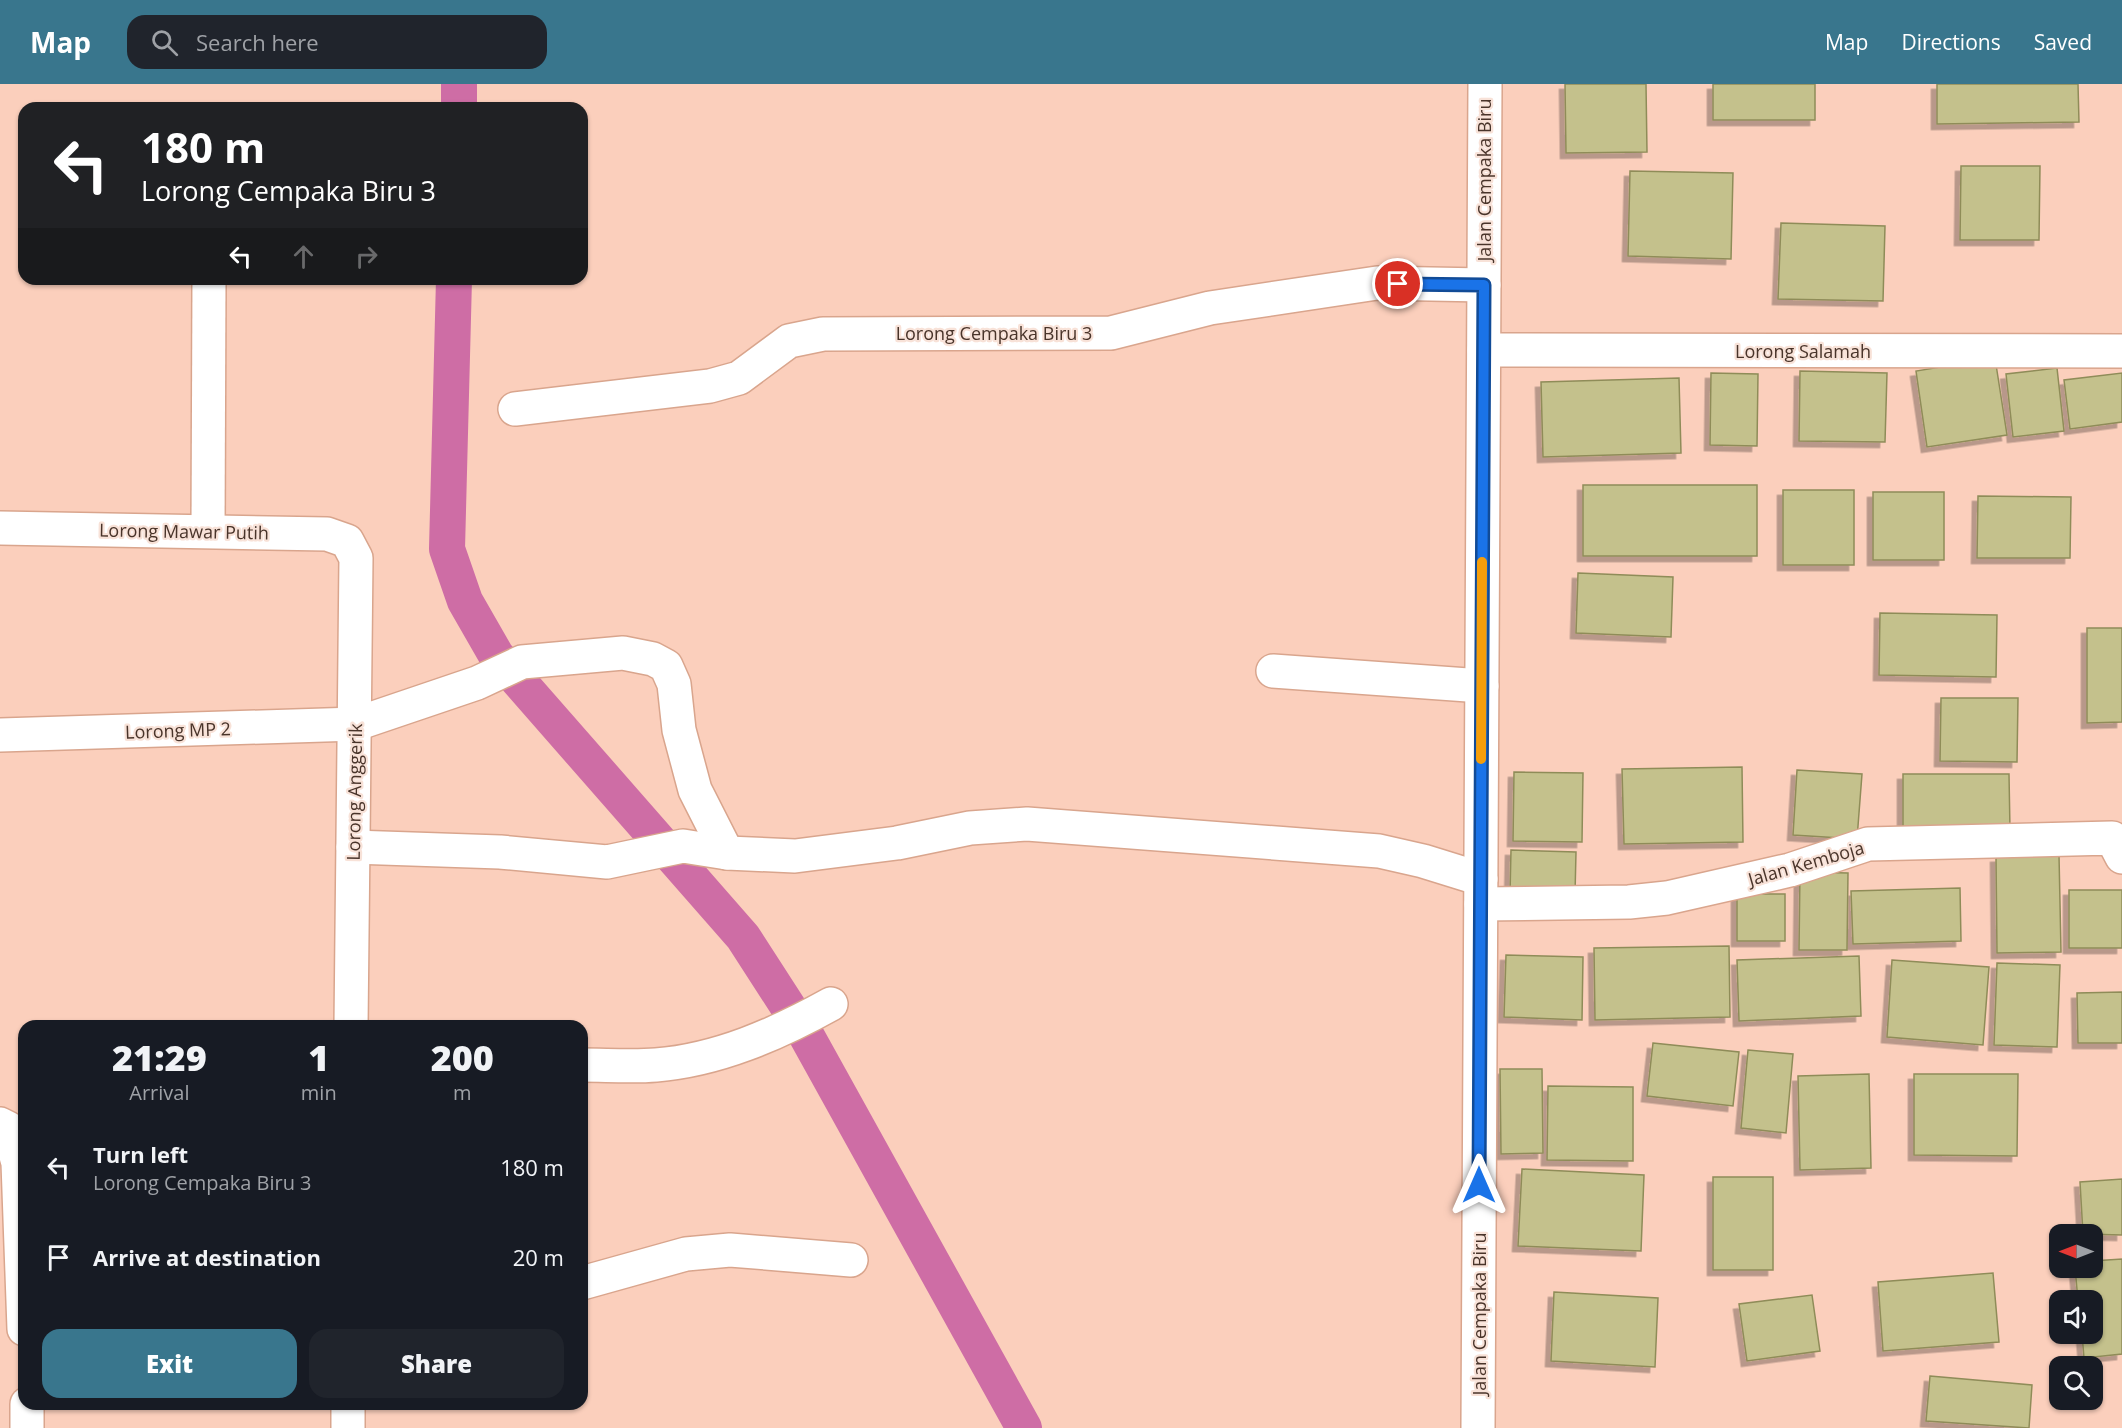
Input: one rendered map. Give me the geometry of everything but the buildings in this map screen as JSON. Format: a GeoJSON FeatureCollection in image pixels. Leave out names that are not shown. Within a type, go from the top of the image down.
{"type":"FeatureCollection","features":[{"type":"Feature","properties":{"kind":"street","name":"Jalan Cempaka Biru"},"geometry":{"type":"LineString","coordinates":[[1478,1428],[1485,84]]}},
{"type":"Feature","properties":{"kind":"street","name":"Lorong Cempaka Biru 3"},"geometry":{"type":"LineString","coordinates":[[515,409],[710,386],[739,378],[789,341],[823,334],[1111,333],[1210,308],[1377,283],[1484,285]]}},
{"type":"Feature","properties":{"kind":"street"},"geometry":{"type":"LineString","coordinates":[[208,531],[209,285]]}},
{"type":"Feature","properties":{"kind":"street","name":"Lorong Salamah"},"geometry":{"type":"LineString","coordinates":[[1484,350],[2122,351]]}},
{"type":"Feature","properties":{"kind":"street","name":"Lorong Mawar Putih"},"geometry":{"type":"LineString","coordinates":[[0,528],[327,534],[346,541],[356,558]]}},
{"type":"Feature","properties":{"kind":"street","name":"Lorong Anggerik"},"geometry":{"type":"LineString","coordinates":[[351,1020],[356,558]]}},
{"type":"Feature","properties":{"kind":"street","name":"Lorong MP 2"},"geometry":{"type":"LineString","coordinates":[[0,735],[356,724],[477,683],[522,662],[623,652],[653,659],[666,666],[674,684],[679,730],[695,790],[728,853]]}},
{"type":"Feature","properties":{"kind":"street"},"geometry":{"type":"LineString","coordinates":[[1273,671],[1482,686]]}},
{"type":"Feature","properties":{"kind":"street"},"geometry":{"type":"LineString","coordinates":[[353,847],[500,852],[607,862],[683,846],[728,853],[795,856],[897,843],[970,828],[1027,824],[1379,851],[1423,861],[1481,892]]}},
{"type":"Feature","properties":{"kind":"street","name":"Jalan Kemboja"},"geometry":{"type":"LineString","coordinates":[[1481,892],[1629,902],[1667,898],[1790,870],[1868,844],[2112,838],[2122,857]]}},
{"type":"Feature","properties":{"kind":"street"},"geometry":{"type":"LineString","coordinates":[[588,1065],[656,1065],[715,1055],[811,1015]]}},
{"type":"Feature","properties":{"kind":"street"},"geometry":{"type":"LineString","coordinates":[[0,1124],[8,1128],[18,1163]]}},
{"type":"Feature","properties":{"kind":"street"},"geometry":{"type":"LineString","coordinates":[[588,1281],[686,1254],[730,1250],[851,1260]]}},
{"type":"Feature","properties":{"kind":"street"},"geometry":{"type":"LineString","coordinates":[[27,1410],[27,1428]]}},
{"type":"Feature","properties":{"kind":"street"},"geometry":{"type":"LineString","coordinates":[[348,1410],[348,1428]]}},
{"type":"Feature","properties":{"kind":"waterway"},"geometry":{"type":"LineString","coordinates":[[459,84],[459,102]]}},
{"type":"Feature","properties":{"kind":"waterway"},"geometry":{"type":"LineString","coordinates":[[454,285],[447,549],[465,601],[496,655],[743,937],[805,1033],[1024,1428]]}},
{"type":"Feature","properties":{"kind":"slow traffic"},"geometry":{"type":"LineString","coordinates":[[1481,759],[1482,562]]}},
{"type":"Feature","properties":{"kind":"route"},"geometry":{"type":"LineString","coordinates":[[1398,284],[1484,285],[1479,1185]]}}]}
